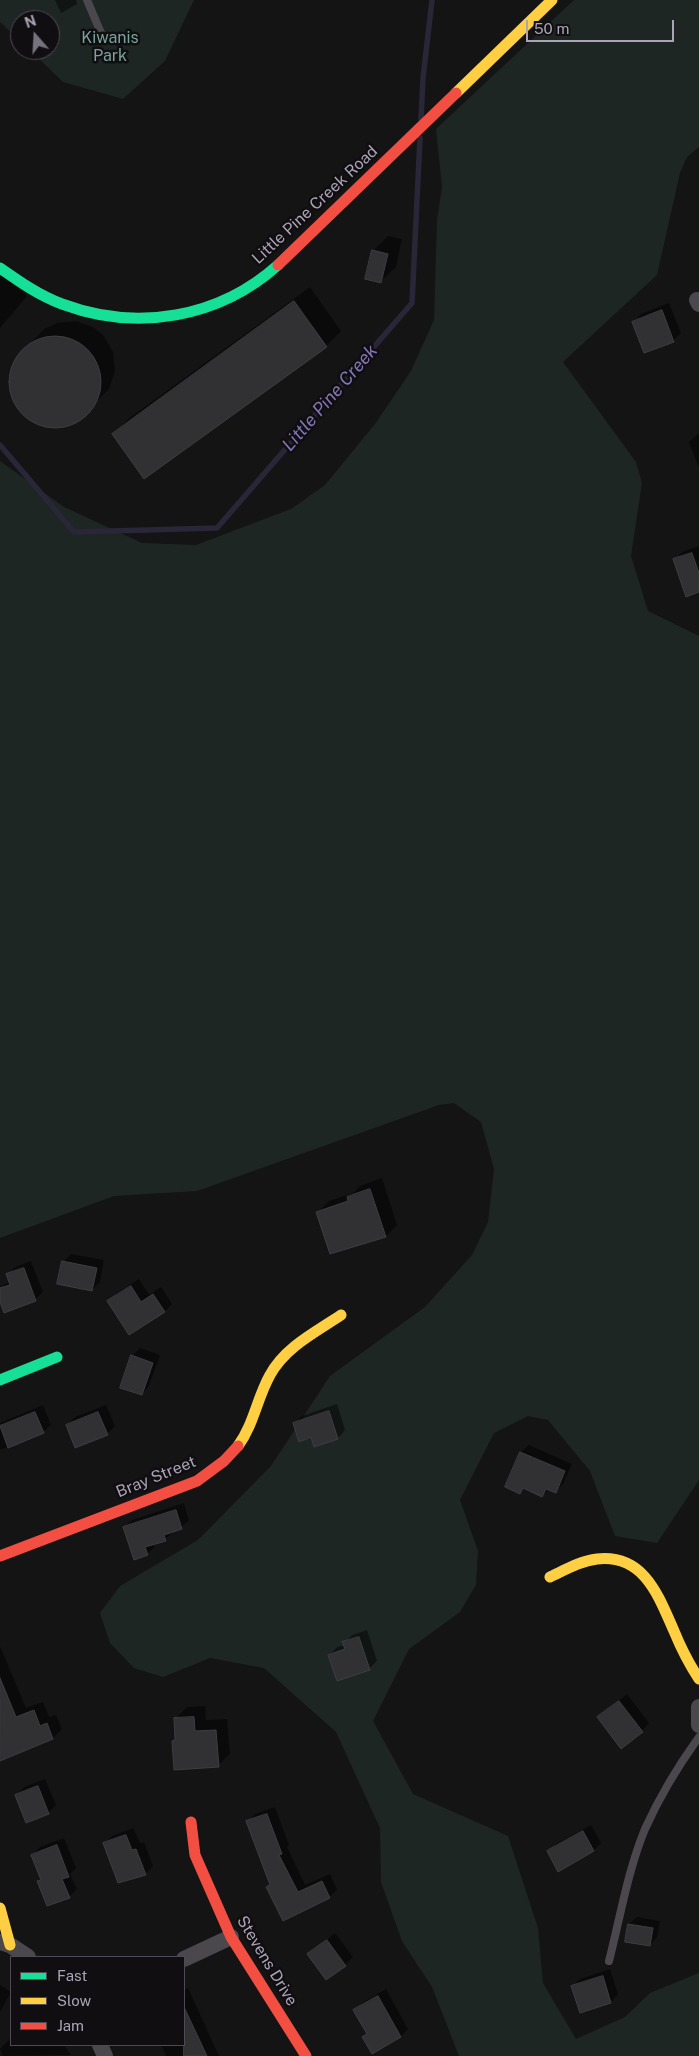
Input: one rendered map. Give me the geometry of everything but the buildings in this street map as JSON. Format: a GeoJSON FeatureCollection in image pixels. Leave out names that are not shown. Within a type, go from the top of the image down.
{"type":"FeatureCollection","features":[{"type":"Feature","properties":{"kind":"street","name":"Little Pine Creek Road"},"geometry":{"type":"LineString","coordinates":[[0,268],[19,283],[46,298],[75,310],[105,317],[131,320],[154,320],[196,312],[241,292],[272,270],[300,245],[552,0]]}},
{"type":"Feature","properties":{"kind":"street","name":"Bray Street"},"geometry":{"type":"LineString","coordinates":[[0,1556],[197,1480],[212,1472],[246,1438],[255,1416],[261,1392],[279,1360],[295,1346],[341,1315]]}},
{"type":"Feature","properties":{"kind":"street"},"geometry":{"type":"LineString","coordinates":[[0,1380],[57,1357]]}},
{"type":"Feature","properties":{"kind":"street"},"geometry":{"type":"LineString","coordinates":[[550,1577],[594,1559],[611,1558],[633,1566],[651,1582],[680,1644],[699,1679]]}},
{"type":"Feature","properties":{"kind":"street"},"geometry":{"type":"LineString","coordinates":[[699,1707],[699,1726]]}},
{"type":"Feature","properties":{"kind":"street","name":"Stevens Drive"},"geometry":{"type":"LineString","coordinates":[[191,1822],[195,1855],[231,1937],[306,2056]]}},
{"type":"Feature","properties":{"kind":"street"},"geometry":{"type":"LineString","coordinates":[[0,1908],[5,1943],[26,1956]]}},
{"type":"Feature","properties":{"kind":"street"},"geometry":{"type":"LineString","coordinates":[[185,1959],[231,1937]]}},
{"type":"Feature","properties":{"kind":"lane"},"geometry":{"type":"LineString","coordinates":[[87,0],[104,40]]}},
{"type":"Feature","properties":{"kind":"lane"},"geometry":{"type":"LineString","coordinates":[[609,1961],[645,1830],[680,1764],[699,1737]]}},
{"type":"Feature","properties":{"kind":"green space","name":"Kiwanis Park"},"geometry":{"type":"Polygon","coordinates":[[[0,0],[194,0],[165,61],[123,99],[63,82],[40,60],[60,60],[60,10],[10,10],[10,32],[0,22],[0,0]]]}},
{"type":"Feature","properties":{"kind":"green space"},"geometry":{"type":"Polygon","coordinates":[[[574,0],[699,0],[699,147],[687,157],[680,173],[657,275],[563,362],[636,462],[642,483],[631,556],[648,611],[699,636],[699,1480],[657,1543],[615,1536],[590,1471],[548,1420],[528,1416],[494,1433],[460,1500],[478,1551],[476,1585],[460,1612],[409,1649],[373,1721],[413,1794],[508,1836],[538,1928],[543,1983],[576,2039],[625,2017],[650,1993],[699,1973],[699,2056],[459,2056],[432,1987],[402,1941],[381,1882],[380,1828],[336,1732],[264,1668],[210,1658],[163,1677],[134,1668],[110,1643],[100,1613],[120,1586],[198,1540],[271,1466],[330,1376],[425,1307],[472,1255],[488,1222],[494,1169],[481,1122],[454,1103],[439,1105],[197,1191],[114,1196],[0,1238],[0,461],[64,507],[142,543],[196,545],[291,509],[325,485],[375,424],[411,371],[434,320],[437,220],[442,187],[436,129],[574,0]]]}},
{"type":"Feature","properties":{"kind":"waterway","name":"Little Pine Creek"},"geometry":{"type":"LineString","coordinates":[[421,119],[423,78],[432,0]]}},
{"type":"Feature","properties":{"kind":"waterway","name":"Little Pine Creek"},"geometry":{"type":"LineString","coordinates":[[0,445],[74,532],[217,528],[412,303],[420,138]]}},
{"type":"Feature","properties":{"kind":"traffic: fast"},"geometry":{"type":"LineString","coordinates":[[0,268],[38,293],[62,304],[90,313],[148,318],[176,315],[204,308],[230,297],[255,283],[278,265]]}},
{"type":"Feature","properties":{"kind":"traffic: fast"},"geometry":{"type":"LineString","coordinates":[[0,1380],[57,1357]]}},
{"type":"Feature","properties":{"kind":"traffic: slow"},"geometry":{"type":"LineString","coordinates":[[456,93],[552,0]]}},
{"type":"Feature","properties":{"kind":"traffic: slow"},"geometry":{"type":"LineString","coordinates":[[238,1446],[248,1429],[266,1384],[276,1365],[292,1348],[341,1315]]}},
{"type":"Feature","properties":{"kind":"traffic: slow"},"geometry":{"type":"LineString","coordinates":[[550,1577],[579,1564],[597,1559],[613,1559],[627,1563],[638,1570],[655,1591],[685,1656],[699,1679]]}},
{"type":"Feature","properties":{"kind":"traffic: slow"},"geometry":{"type":"LineString","coordinates":[[0,1908],[10,1945]]}},
{"type":"Feature","properties":{"kind":"traffic: jam"},"geometry":{"type":"LineString","coordinates":[[278,265],[456,93]]}},
{"type":"Feature","properties":{"kind":"traffic: jam"},"geometry":{"type":"LineString","coordinates":[[0,1556],[197,1481],[224,1461],[238,1446]]}},
{"type":"Feature","properties":{"kind":"traffic: jam"},"geometry":{"type":"LineString","coordinates":[[191,1822],[195,1855],[231,1937],[306,2056]]}}]}
